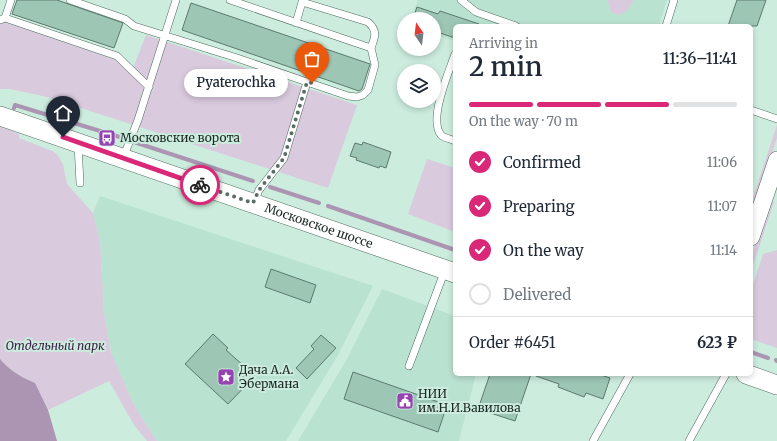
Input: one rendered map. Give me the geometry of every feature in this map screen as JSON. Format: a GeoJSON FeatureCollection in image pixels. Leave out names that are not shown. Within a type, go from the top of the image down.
{"type":"FeatureCollection","features":[{"type":"Feature","properties":{"kind":"main road","name":"Московское шоссе"},"geometry":{"type":"LineString","coordinates":[[0,116],[450,272]]}},
{"type":"Feature","properties":{"kind":"main road"},"geometry":{"type":"LineString","coordinates":[[752,376],[777,385]]}},
{"type":"Feature","properties":{"kind":"street"},"geometry":{"type":"LineString","coordinates":[[753,232],[773,184],[777,160]]}},
{"type":"Feature","properties":{"kind":"lane"},"geometry":{"type":"LineString","coordinates":[[11,0],[3,19],[117,56],[149,87]]}},
{"type":"Feature","properties":{"kind":"lane"},"geometry":{"type":"LineString","coordinates":[[70,0],[125,19],[134,26],[182,40],[348,96],[357,97],[363,95],[368,90],[375,65],[371,48],[375,32],[373,26],[368,22],[302,2],[296,23]]}},
{"type":"Feature","properties":{"kind":"lane"},"geometry":{"type":"LineString","coordinates":[[123,158],[138,120],[176,0]]}},
{"type":"Feature","properties":{"kind":"lane"},"geometry":{"type":"LineString","coordinates":[[230,0],[371,48]]}},
{"type":"Feature","properties":{"kind":"lane"},"geometry":{"type":"LineString","coordinates":[[461,0],[476,12],[510,24]]}},
{"type":"Feature","properties":{"kind":"lane"},"geometry":{"type":"LineString","coordinates":[[667,24],[674,0]]}},
{"type":"Feature","properties":{"kind":"lane"},"geometry":{"type":"LineString","coordinates":[[441,90],[453,59]]}},
{"type":"Feature","properties":{"kind":"lane"},"geometry":{"type":"LineString","coordinates":[[253,203],[259,190],[284,158],[307,82]]}},
{"type":"Feature","properties":{"kind":"lane"},"geometry":{"type":"LineString","coordinates":[[436,108],[439,130],[442,136],[453,140]]}},
{"type":"Feature","properties":{"kind":"lane"},"geometry":{"type":"LineString","coordinates":[[753,111],[777,119]]}},
{"type":"Feature","properties":{"kind":"lane"},"geometry":{"type":"LineString","coordinates":[[78,143],[80,183]]}},
{"type":"Feature","properties":{"kind":"lane"},"geometry":{"type":"LineString","coordinates":[[409,366],[450,272]]}},
{"type":"Feature","properties":{"kind":"lane"},"geometry":{"type":"LineString","coordinates":[[594,441],[629,376]]}},
{"type":"Feature","properties":{"kind":"lane"},"geometry":{"type":"LineString","coordinates":[[689,441],[725,376]]}},
{"type":"Feature","properties":{"kind":"shaded area"},"geometry":{"type":"Polygon","coordinates":[[[418,0],[667,0],[660,24],[453,24],[453,40],[441,37],[441,12],[414,12],[418,0]]]}},
{"type":"Feature","properties":{"kind":"shaded area"},"geometry":{"type":"Polygon","coordinates":[[[100,196],[373,286],[338,355],[286,441],[157,441],[132,401],[113,359],[104,313],[100,241],[93,213],[100,196]]]}},
{"type":"Feature","properties":{"kind":"shaded area"},"geometry":{"type":"Polygon","coordinates":[[[382,289],[453,315],[453,376],[475,376],[459,441],[298,441],[347,359],[382,289]]]}},
{"type":"Feature","properties":{"kind":"shaded area"},"geometry":{"type":"Polygon","coordinates":[[[0,359],[16,373],[35,383],[48,410],[57,441],[0,441],[0,359]]]}},
{"type":"Feature","properties":{"kind":"green space"},"geometry":{"type":"Polygon","coordinates":[[[607,0],[634,0],[627,11],[619,15],[611,12],[607,0]]]}},
{"type":"Feature","properties":{"kind":"green space"},"geometry":{"type":"Polygon","coordinates":[[[0,20],[134,66],[146,35],[357,105],[328,188],[47,97],[10,89],[0,89],[0,20]]]}},
{"type":"Feature","properties":{"kind":"green space"},"geometry":{"type":"Polygon","coordinates":[[[777,125],[777,138],[753,210],[753,197],[777,125]]]}},
{"type":"Feature","properties":{"kind":"green space","name":"Отдельный парк"},"geometry":{"type":"Polygon","coordinates":[[[0,126],[19,134],[19,138],[57,154],[63,164],[67,184],[93,213],[100,241],[104,313],[111,352],[132,401],[157,441],[147,441],[134,425],[109,381],[48,410],[57,441],[0,441],[0,126]]]}},
{"type":"Feature","properties":{"kind":"green space"},"geometry":{"type":"Polygon","coordinates":[[[427,159],[453,167],[453,231],[408,214],[427,159]]]}},
{"type":"Feature","properties":{"kind":"green space"},"geometry":{"type":"Polygon","coordinates":[[[771,201],[774,202],[753,266],[753,251],[771,201]]]}},
{"type":"Feature","properties":{"kind":"green space"},"geometry":{"type":"Polygon","coordinates":[[[777,250],[777,348],[753,340],[753,285],[763,254],[777,250]]]}},
{"type":"Feature","properties":{"kind":"building"},"geometry":{"type":"Polygon","coordinates":[[[17,0],[57,0],[123,23],[114,48],[12,14],[17,0]]]}},
{"type":"Feature","properties":{"kind":"building"},"geometry":{"type":"Polygon","coordinates":[[[737,0],[766,0],[757,26],[753,26],[753,24],[729,24],[737,0]]]}},
{"type":"Feature","properties":{"kind":"building"},"geometry":{"type":"Polygon","coordinates":[[[191,3],[370,64],[362,89],[359,91],[182,30],[191,3]]]}},
{"type":"Feature","properties":{"kind":"building"},"geometry":{"type":"Polygon","coordinates":[[[417,7],[432,12],[415,12],[417,7]]]}},
{"type":"Feature","properties":{"kind":"building"},"geometry":{"type":"Polygon","coordinates":[[[440,11],[479,24],[453,24],[453,37],[441,33],[440,11]]]}},
{"type":"Feature","properties":{"kind":"building"},"geometry":{"type":"Polygon","coordinates":[[[363,142],[391,152],[386,168],[380,166],[379,168],[356,160],[357,158],[350,156],[355,143],[362,145],[363,142]]]}},
{"type":"Feature","properties":{"kind":"building"},"geometry":{"type":"Polygon","coordinates":[[[271,269],[316,285],[310,303],[265,287],[271,269]]]}},
{"type":"Feature","properties":{"kind":"building"},"geometry":{"type":"Polygon","coordinates":[[[213,334],[228,348],[226,350],[255,376],[228,404],[185,364],[213,334]]]}},
{"type":"Feature","properties":{"kind":"building"},"geometry":{"type":"Polygon","coordinates":[[[321,335],[336,348],[307,379],[296,368],[314,349],[311,346],[321,335]]]}},
{"type":"Feature","properties":{"kind":"building"},"geometry":{"type":"Polygon","coordinates":[[[353,372],[447,405],[438,432],[344,399],[353,372]]]}},
{"type":"Feature","properties":{"kind":"building"},"geometry":{"type":"Polygon","coordinates":[[[489,376],[530,376],[515,421],[478,409],[489,376]]]}},
{"type":"Feature","properties":{"kind":"building"},"geometry":{"type":"Polygon","coordinates":[[[536,376],[604,376],[610,378],[603,399],[586,393],[584,397],[558,387],[559,384],[536,376]]]}},
{"type":"Feature","properties":{"kind":"waterway"},"geometry":{"type":"LineString","coordinates":[[14,108],[15,105],[123,138]]}},
{"type":"Feature","properties":{"kind":"waterway"},"geometry":{"type":"LineString","coordinates":[[134,142],[253,181]]}},
{"type":"Feature","properties":{"kind":"waterway"},"geometry":{"type":"LineString","coordinates":[[270,187],[319,203]]}},
{"type":"Feature","properties":{"kind":"waterway"},"geometry":{"type":"LineString","coordinates":[[328,206],[453,249]]}},
{"type":"Feature","properties":{"kind":"waterway"},"geometry":{"type":"LineString","coordinates":[[753,353],[768,358]]}},
{"type":"Feature","properties":{"kind":"way so far"},"geometry":{"type":"LineString","coordinates":[[200,185],[253,203],[259,190],[284,158],[307,82],[312,83]]}},
{"type":"Feature","properties":{"kind":"place","name":"Pyaterochka"},"geometry":{"type":"Point","coordinates":[312,83]}},
{"type":"Feature","properties":{"kind":"place","name":"Московские ворота"},"geometry":{"type":"Point","coordinates":[107,138]}},
{"type":"Feature","properties":{"kind":"place","name":"Дача А.А. Эбермана"},"geometry":{"type":"Point","coordinates":[226,377]}},
{"type":"Feature","properties":{"kind":"place","name":"НИИ им.Н.И.Вавилова"},"geometry":{"type":"Point","coordinates":[405,401]}},
{"type":"Feature","properties":{"kind":"route"},"geometry":{"type":"LineString","coordinates":[[63,137],[200,185]]}}]}
